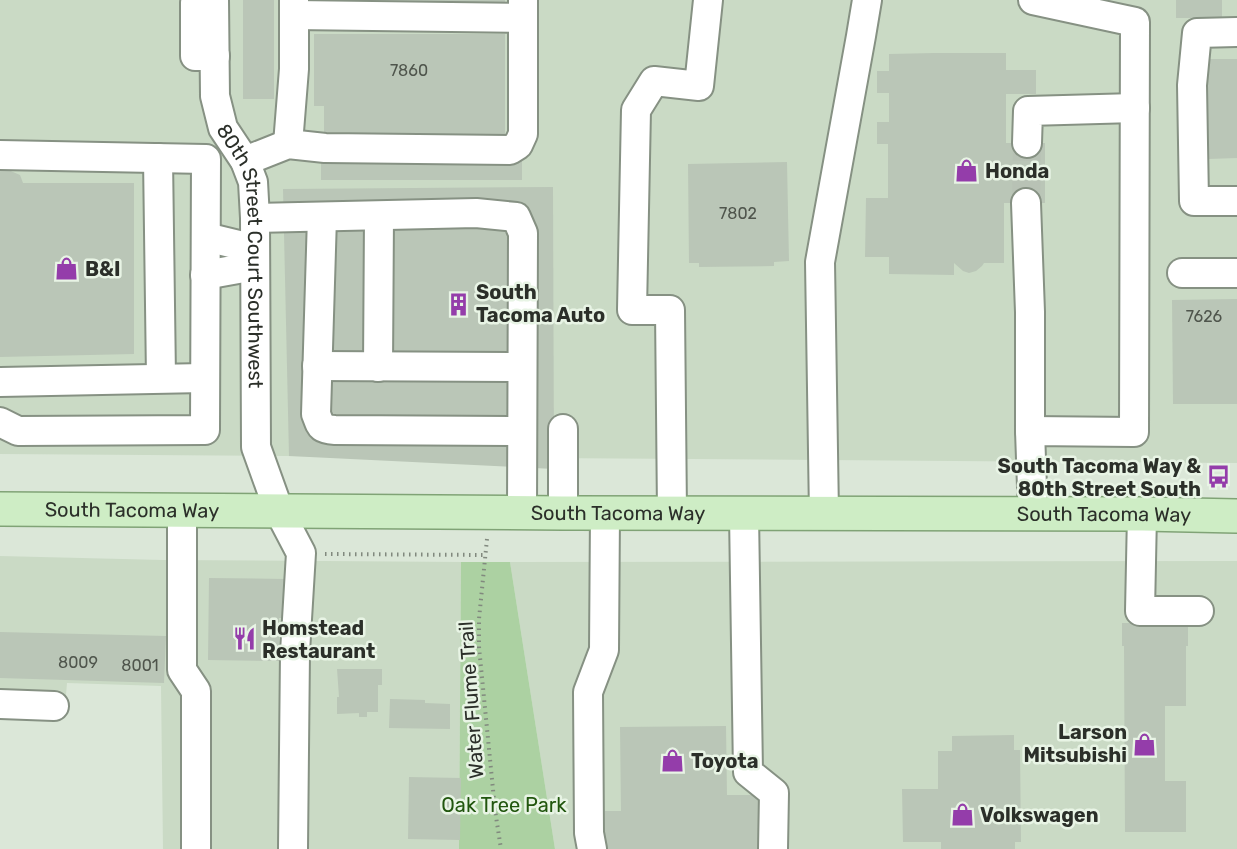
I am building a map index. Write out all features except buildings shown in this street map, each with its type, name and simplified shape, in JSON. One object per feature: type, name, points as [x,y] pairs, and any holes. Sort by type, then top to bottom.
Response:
[{"type":"main road","name":"South Tacoma Way","points":[[0,508],[182,511],[1237,516]]},
{"type":"street","points":[[672,513],[670,310],[632,310],[636,110],[654,81],[699,86],[708,0]]},
{"type":"street","points":[[824,514],[820,262],[867,0]]},
{"type":"street","points":[[1030,431],[1134,432],[1136,22],[1033,0]]},
{"type":"street","name":"80th Street Court Southwest","points":[[205,4],[205,56],[223,128],[245,161],[253,182],[256,447],[279,511],[301,554]]},
{"type":"street","points":[[245,161],[288,144],[325,148],[510,150],[518,145],[523,134],[523,9],[294,7],[294,69],[288,144]]},
{"type":"street","points":[[1237,32],[1197,33],[1192,85],[1194,201],[1237,201]]},
{"type":"street","points":[[1028,143],[1028,111],[1135,108]]},
{"type":"street","points":[[0,155],[206,159],[205,430],[18,431],[0,422]]},
{"type":"street","points":[[158,158],[161,378]]},
{"type":"street","points":[[1026,202],[1033,515]]},
{"type":"street","points":[[255,218],[476,213],[516,217],[523,233],[522,431],[506,513]]},
{"type":"street","points":[[378,367],[379,216]]},
{"type":"street","points":[[322,217],[316,414],[321,426],[324,429],[522,431]]},
{"type":"street","points":[[206,237],[255,258]]},
{"type":"street","points":[[205,275],[255,258]]},
{"type":"street","points":[[1182,273],[1237,273]]},
{"type":"street","points":[[317,366],[522,367]]},
{"type":"street","points":[[0,381],[204,378]]},
{"type":"street","points":[[564,429],[564,513]]},
{"type":"street","points":[[182,511],[182,670],[196,691],[196,849]]},
{"type":"street","points":[[592,849],[589,833],[588,692],[604,650],[605,513]]},
{"type":"street","points":[[744,514],[748,772],[774,793],[773,849]]},
{"type":"street","points":[[1142,514],[1140,611],[1199,611]]},
{"type":"street","points":[[292,849],[295,652],[301,554]]},
{"type":"street","points":[[0,704],[54,706]]},
{"type":"path","name":"Water Flume Trail","points":[[501,849],[478,647],[486,555],[506,513]]},
{"type":"path","points":[[301,554],[486,555]]},
{"type":"shaded area","points":[[0,0],[1237,0],[1237,463],[0,454]]},
{"type":"shaded area","points":[[0,556],[163,560],[461,562],[459,849],[163,849],[161,686],[67,683],[64,719],[0,716]]},
{"type":"shaded area","points":[[1237,561],[1237,849],[555,849],[510,562]]},
{"type":"green space","name":"Oak Tree Park","points":[[461,562],[510,562],[555,849],[459,849]]},
{"type":"tunnel","points":[[1026,203],[1027,143]]},
{"type":"place","name":"Honda","points":[[967,171]]},
{"type":"place","name":"B&I","points":[[67,269]]},
{"type":"place","name":"South Tacoma Auto","points":[[458,304]]},
{"type":"place","name":"South Tacoma Way & 80th Street South","points":[[1219,477]]},
{"type":"place","name":"Homstead Restaurant","points":[[244,639]]},
{"type":"place","name":"Larson Mitsubishi","points":[[1145,744]]},
{"type":"place","name":"Toyota","points":[[673,761]]},
{"type":"place","name":"Volkswagen","points":[[962,815]]}]
